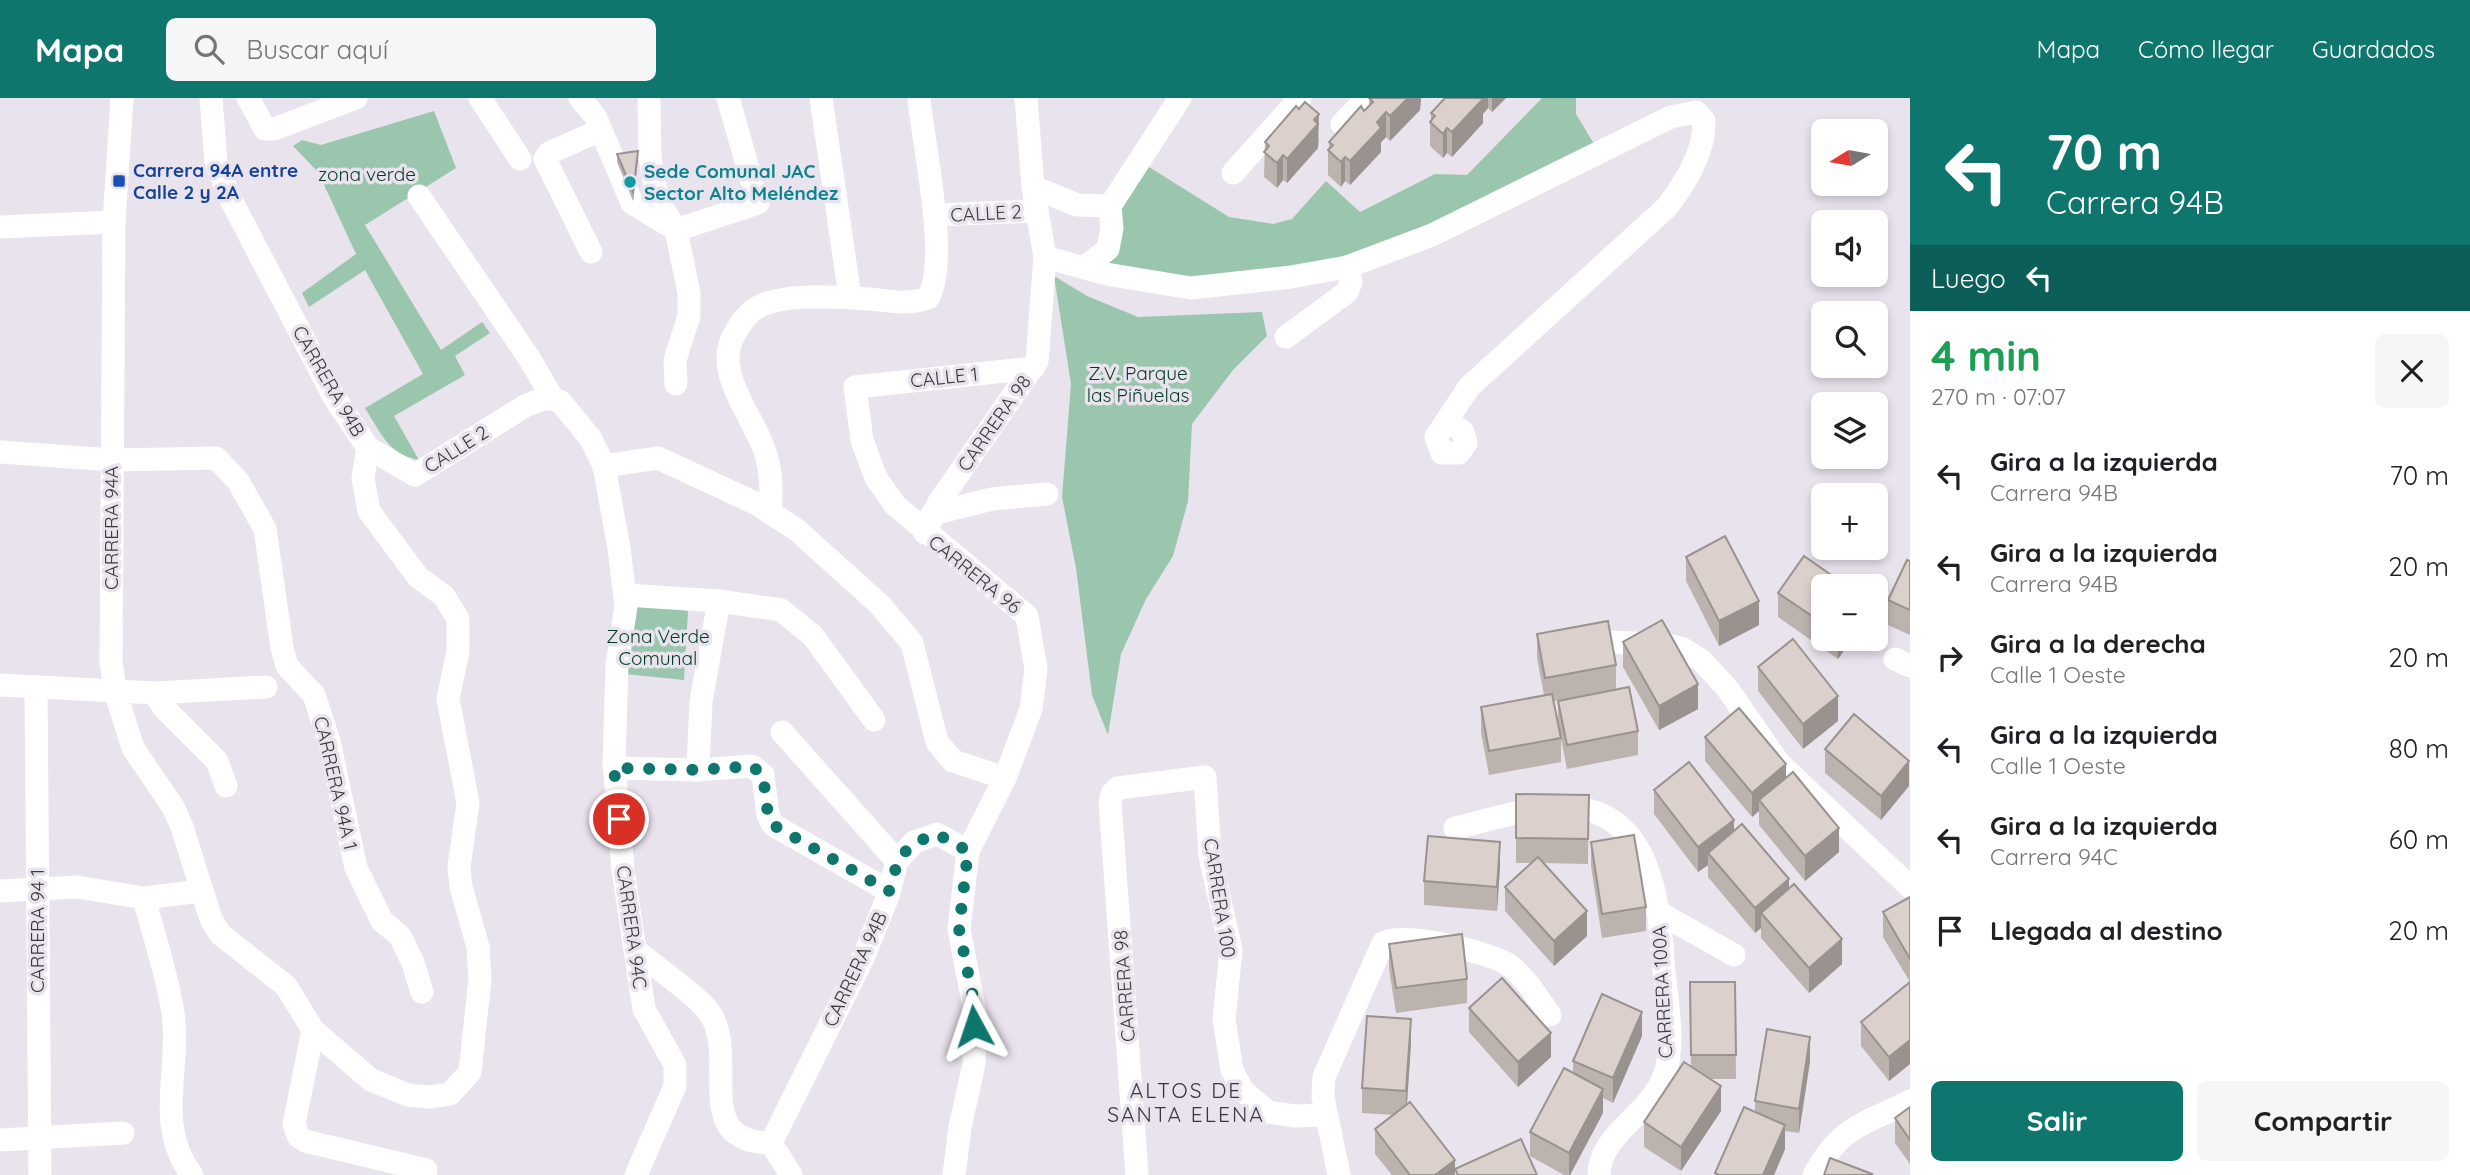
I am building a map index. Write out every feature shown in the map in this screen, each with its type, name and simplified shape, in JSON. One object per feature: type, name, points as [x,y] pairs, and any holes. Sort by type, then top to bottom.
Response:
[{"type":"street","name":"CARRERA 94A","points":[[122,98],[114,222],[111,661],[115,691],[133,748],[173,807],[183,827],[211,919],[220,934],[286,986],[313,1030]]},
{"type":"street","name":"CARRERA 94B","points":[[211,98],[216,163],[231,200],[334,397],[368,448],[363,478],[369,511],[418,577],[444,596],[458,619],[458,651],[448,699],[468,803],[459,867],[461,887],[478,947],[480,979],[470,1072],[450,1094],[429,1097],[408,1095],[370,1080],[313,1030]]},
{"type":"street","points":[[248,98],[265,129],[274,129],[356,98]]},
{"type":"street","points":[[480,98],[520,159]]},
{"type":"street","points":[[580,98],[595,116],[632,203],[676,230],[758,203],[728,98]]},
{"type":"street","points":[[649,98],[650,157],[657,198],[676,230],[688,293],[689,316],[676,360],[676,384]]},
{"type":"street","points":[[821,98],[850,297]]},
{"type":"street","points":[[770,513],[772,484],[765,451],[727,367],[727,346],[738,326],[757,308],[778,300],[850,297],[914,303],[928,298],[934,287],[935,215],[919,98]]},
{"type":"street","name":"CARRERA 98","points":[[928,523],[1037,361],[1045,257],[1033,187],[1026,98]]},
{"type":"street","points":[[1116,276],[1108,249],[1112,228],[1110,206],[1180,98]]},
{"type":"street","points":[[1233,173],[1300,98]]},
{"type":"street","points":[[1342,124],[1367,98]]},
{"type":"street","points":[[1045,257],[1116,276],[1191,288],[1292,277],[1347,267],[1432,235],[1671,117],[1696,112],[1704,121],[1704,135],[1685,182],[1667,206],[1469,387],[1443,427]]},
{"type":"street","points":[[591,252],[545,159],[549,153],[601,130]]},
{"type":"street","points":[[1033,187],[1077,205],[1110,206]]},
{"type":"street","name":"CARRERA 94C","points":[[419,197],[529,358],[549,399],[560,401],[591,439],[604,466],[626,606],[617,666],[614,768],[623,870],[644,1009],[669,1050],[674,1065],[675,1086],[636,1175]]},
{"type":"street","name":"CALLE 2","points":[[935,215],[1037,211]]},
{"type":"street","points":[[0,227],[114,222]]},
{"type":"street","points":[[1085,267],[1108,249]]},
{"type":"street","points":[[1286,337],[1347,292],[1350,282],[1347,267]]},
{"type":"street","name":"CALLE 1","points":[[855,387],[1033,368]]},
{"type":"street","name":"CARRERA 96","points":[[855,387],[862,440],[876,478],[895,505],[928,523],[1027,616],[1036,669],[1031,709],[1004,778],[968,851]]},
{"type":"street","name":"CALLE 2","points":[[368,448],[415,475],[525,406],[549,399]]},
{"type":"street","points":[[0,452],[112,460]]},
{"type":"street","name":"CARRERA 94A 1","points":[[112,460],[216,458],[238,481],[265,529],[282,648],[288,666],[314,695],[330,741],[356,868],[382,921],[400,936],[413,963],[422,992]]},
{"type":"street","points":[[604,466],[658,458],[770,513],[797,530],[870,595],[912,643],[937,742],[953,761],[1004,778]]},
{"type":"street","points":[[928,523],[992,499],[1046,494]]},
{"type":"street","points":[[625,595],[719,601],[782,610],[813,636],[874,720]]},
{"type":"street","points":[[698,770],[701,701],[719,601]]},
{"type":"street","points":[[1605,642],[1663,644],[1683,649],[1701,660],[1727,688],[1779,763],[1910,887]]},
{"type":"street","points":[[0,685],[155,693],[266,687]]},
{"type":"street","name":"CARRERA 94 1","points":[[36,687],[40,1175]]},
{"type":"street","points":[[155,693],[163,707],[217,761],[226,786]]},
{"type":"street","points":[[782,732],[897,861],[914,842],[937,834],[968,851],[959,929],[975,1007],[974,1064],[960,1127],[954,1175]]},
{"type":"street","points":[[614,768],[698,770],[752,766],[763,775],[768,815],[773,825],[889,891]]},
{"type":"street","name":"CARRERA 98","points":[[1137,1175],[1111,798],[1114,790],[1122,786],[1205,777]]},
{"type":"street","name":"CARRERA 100","points":[[1205,777],[1210,856],[1231,950],[1224,1019],[1232,1070],[1243,1091],[1268,1112],[1296,1116],[1326,1115]]},
{"type":"street","name":"CARRERA 100A","points":[[1455,828],[1554,807],[1593,813],[1617,825],[1643,854],[1653,881],[1658,912],[1668,1062],[1656,1094],[1603,1151],[1598,1175]]},
{"type":"street","name":"CARRERA 94B","points":[[771,1143],[863,958],[889,891],[897,861]]},
{"type":"street","points":[[0,891],[77,887],[144,898],[201,891]]},
{"type":"street","points":[[144,898],[173,1014],[171,1128],[174,1144],[192,1175]]},
{"type":"street","points":[[1658,912],[1734,955]]},
{"type":"street","points":[[1339,1175],[1326,1115],[1324,1077],[1379,949],[1387,941],[1401,939],[1493,957],[1518,973],[1550,1015]]},
{"type":"street","points":[[635,950],[710,1012],[717,1035],[724,1119],[733,1134],[750,1143],[771,1143],[791,1175]]},
{"type":"street","points":[[313,1030],[294,1124],[298,1136],[305,1142],[426,1170]]},
{"type":"street","points":[[1814,1175],[1835,1143],[1854,1126],[1910,1101]]},
{"type":"street","points":[[0,1140],[38,1140],[123,1133]]},
{"type":"green space","points":[[1542,98],[1576,98],[1576,114],[1597,149],[1352,261],[1191,286],[1108,272],[1114,229],[1141,162],[1229,217],[1273,224],[1292,219],[1326,181],[1360,212],[1435,174],[1467,175]]},
{"type":"green space","name":"zona verde","points":[[434,111],[456,168],[365,225],[441,350],[482,322],[490,333],[455,356],[465,375],[394,416],[419,460],[393,448],[365,408],[423,374],[365,270],[309,307],[302,293],[356,254],[318,172],[293,146],[302,140],[321,145]]},
{"type":"green space","name":"Z.V. Parque las Piñuelas","points":[[1054,276],[1087,296],[1138,317],[1262,312],[1267,336],[1233,370],[1192,424],[1188,501],[1173,556],[1146,599],[1121,654],[1108,735],[1092,695],[1076,568],[1062,497],[1071,384]]},
{"type":"green space","name":"Zona Verde Comunal","points":[[637,601],[688,611],[684,680],[625,674]]},
{"type":"building","points":[[1369,98],[1408,98],[1390,116],[1386,112],[1377,122],[1381,128],[1350,161],[1345,157],[1341,162],[1328,150],[1333,145],[1329,142],[1361,106],[1364,111],[1373,102]]},
{"type":"building","points":[[1445,98],[1483,99],[1452,132],[1447,128],[1443,134],[1430,122],[1435,116],[1431,113]]},
{"type":"building","points":[[1305,102],[1319,114],[1314,120],[1318,124],[1287,159],[1283,155],[1277,163],[1264,152],[1269,146],[1265,142],[1296,106],[1299,109]]},
{"type":"building","name":"Sede Comunal JAC Sector Alto Meléndez","points":[[638,151],[633,192],[617,154]]},
{"type":"building","points":[[1725,536],[1759,601],[1719,621],[1686,557]]},
{"type":"building","points":[[1804,556],[1830,574],[1811,574],[1811,615],[1778,593]]},
{"type":"building","points":[[1907,560],[1910,561],[1910,610],[1888,600]]},
{"type":"building","points":[[1662,620],[1698,684],[1659,706],[1623,642]]},
{"type":"building","points":[[1608,621],[1616,665],[1545,678],[1537,634]]},
{"type":"building","points":[[1793,639],[1838,696],[1803,724],[1758,667]]},
{"type":"building","points":[[1629,687],[1638,731],[1567,745],[1558,701]]},
{"type":"building","points":[[1552,694],[1561,738],[1489,751],[1481,707]]},
{"type":"building","points":[[1739,708],[1786,764],[1752,793],[1705,737]]},
{"type":"building","points":[[1854,714],[1909,761],[1881,796],[1825,749]]},
{"type":"building","points":[[1689,762],[1734,820],[1698,847],[1654,790]]},
{"type":"building","points":[[1793,772],[1839,828],[1805,856],[1759,800]]},
{"type":"building","points":[[1516,794],[1589,795],[1588,839],[1516,838]]},
{"type":"building","points":[[1742,824],[1789,879],[1755,908],[1708,853]]},
{"type":"building","points":[[1634,835],[1646,907],[1602,914],[1591,842]]},
{"type":"building","points":[[1428,836],[1500,842],[1497,887],[1424,881]]},
{"type":"building","points":[[1538,857],[1587,911],[1554,941],[1505,887]]},
{"type":"building","points":[[1794,884],[1842,939],[1809,968],[1761,913]]},
{"type":"building","points":[[1910,897],[1910,959],[1883,912]]},
{"type":"building","points":[[1462,934],[1467,979],[1396,988],[1389,944]]},
{"type":"building","points":[[1502,978],[1551,1033],[1518,1062],[1469,1008]]},
{"type":"building","points":[[1690,982],[1735,982],[1736,1055],[1691,1055]]},
{"type":"building","points":[[1910,982],[1910,1040],[1889,1057],[1861,1022]]},
{"type":"building","points":[[1602,994],[1642,1012],[1613,1078],[1573,1061]]},
{"type":"building","points":[[1367,1016],[1411,1019],[1406,1091],[1362,1088]]},
{"type":"building","points":[[1767,1029],[1810,1037],[1799,1109],[1755,1101]]},
{"type":"building","points":[[1684,1062],[1721,1086],[1681,1147],[1644,1122]]},
{"type":"building","points":[[1564,1068],[1603,1089],[1569,1153],[1530,1132]]},
{"type":"building","points":[[1410,1102],[1455,1160],[1435,1175],[1410,1175],[1375,1129]]},
{"type":"building","points":[[1744,1107],[1785,1125],[1763,1175],[1719,1175],[1715,1173]]},
{"type":"building","points":[[1910,1107],[1910,1140],[1895,1118]]},
{"type":"building","points":[[1521,1139],[1537,1175],[1458,1175],[1455,1169]]},
{"type":"building","points":[[1830,1158],[1872,1174],[1824,1175]]},
{"type":"place","name":"Carrera 94A entre Calle 2 y 2A","points":[[119,181]]},
{"type":"place","name":"Sede Comunal JAC Sector Alto Meléndez","points":[[630,182]]},
{"type":"district","name":"ALTOS DE SANTA ELENA","points":[[1186,1102]]},
{"type":"route","points":[[619,819],[614,768],[698,770],[752,766],[763,775],[768,815],[773,825],[889,891],[897,861],[914,842],[937,834],[953,841],[968,851],[959,929],[975,1007],[974,1026]]}]
